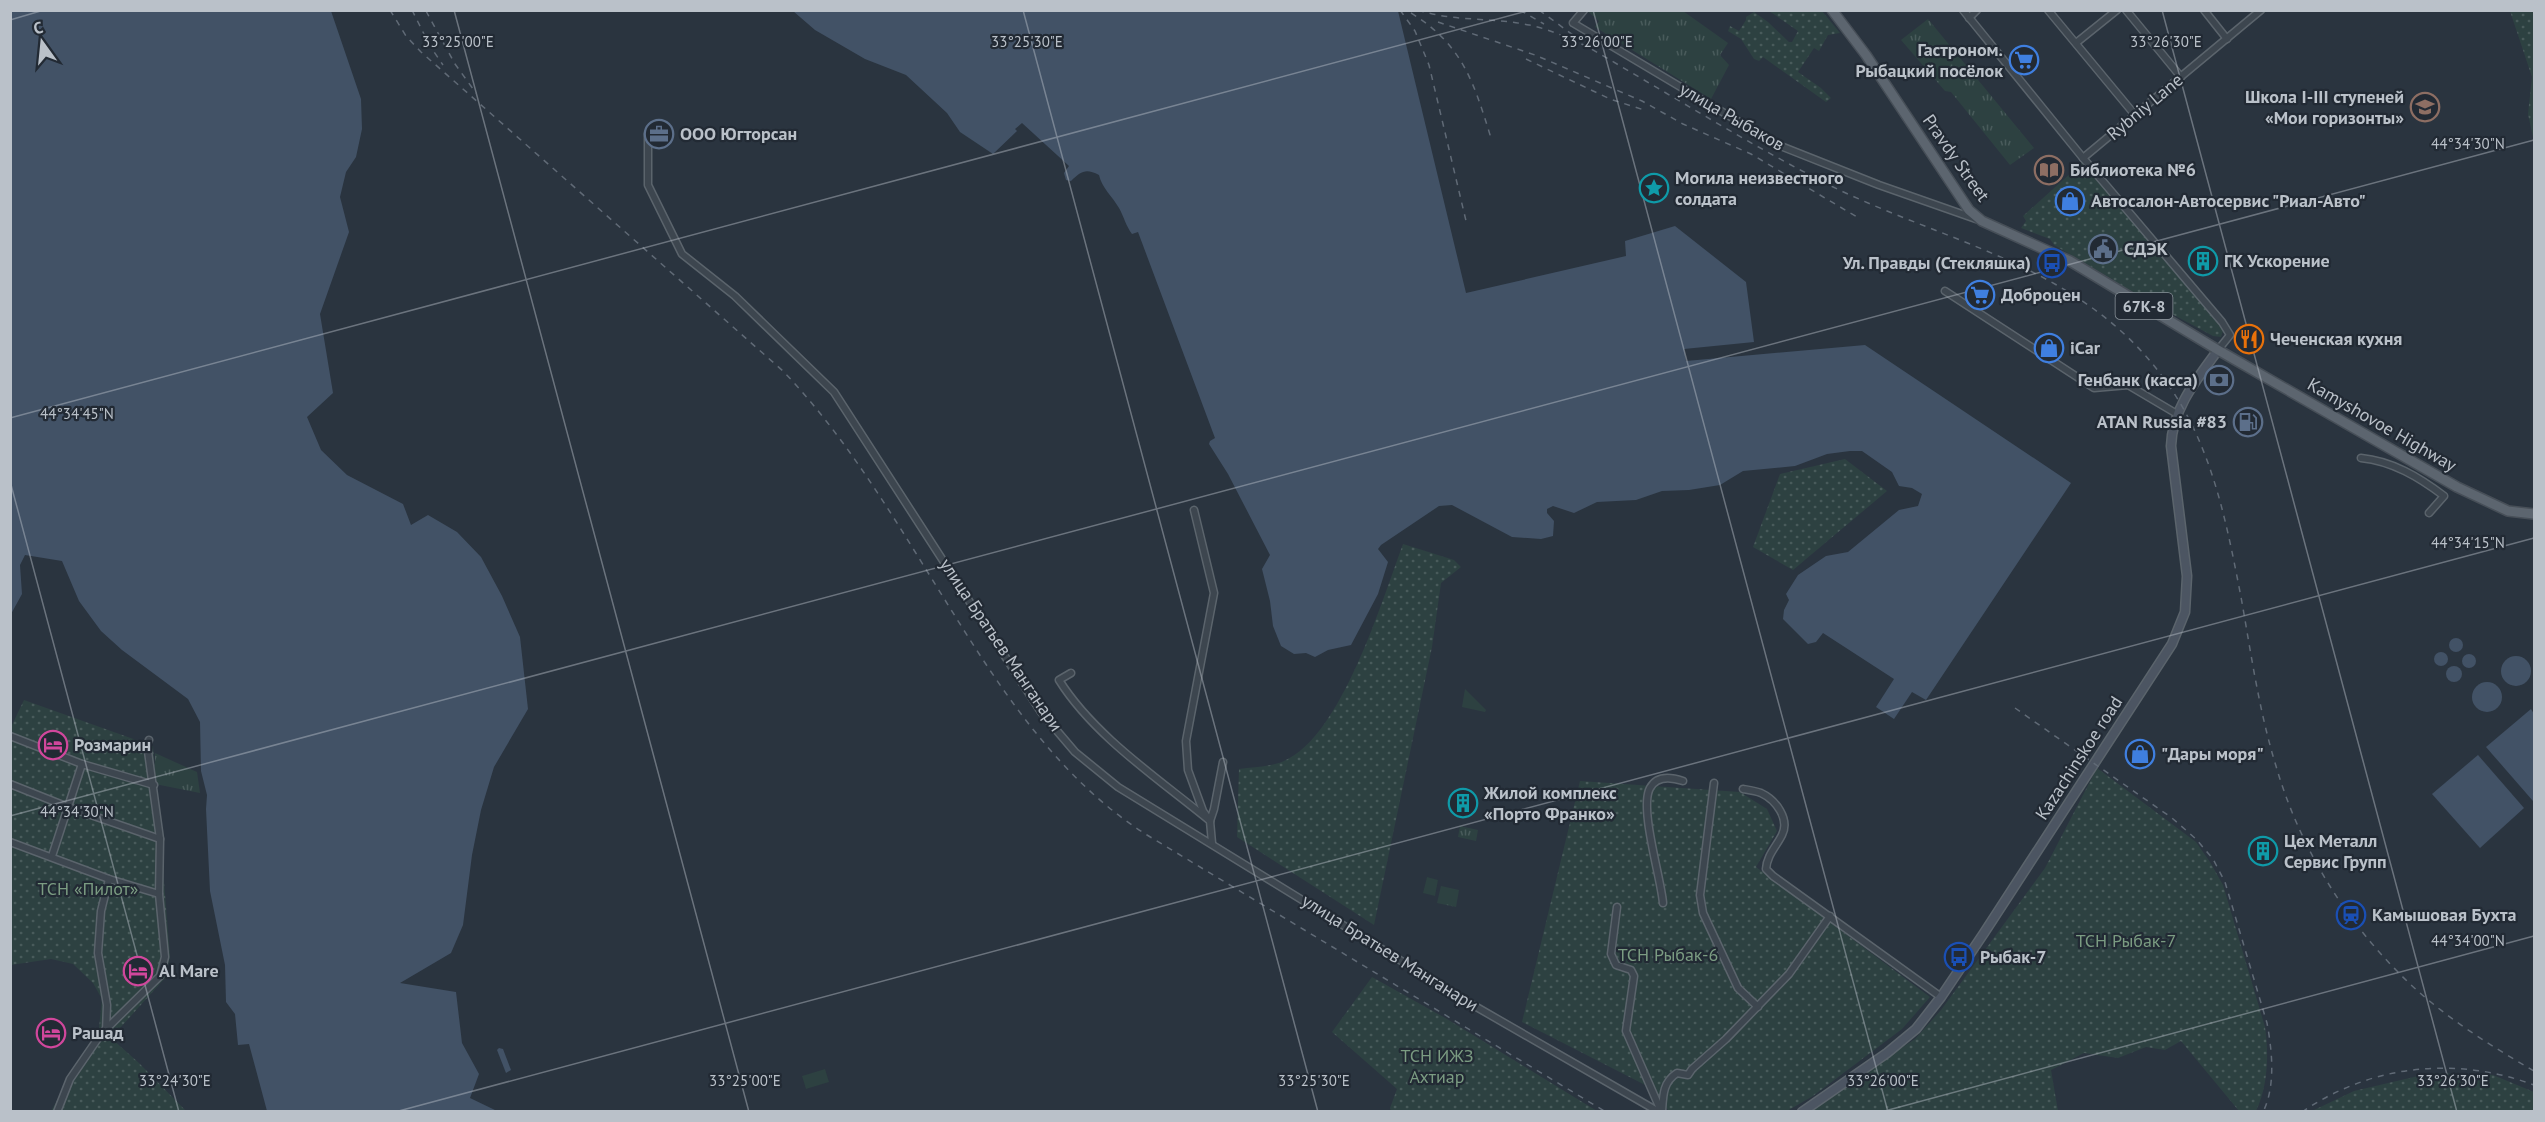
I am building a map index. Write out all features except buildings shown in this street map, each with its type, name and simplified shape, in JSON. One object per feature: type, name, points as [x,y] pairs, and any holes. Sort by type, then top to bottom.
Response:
[{"type":"main road","name":"Pravdy Street","points":[[1832,10],[1866,55],[1969,210],[1982,221],[2070,261],[2218,350]]},
{"type":"main road","name":"Kazachinskoe road","points":[[1802,1112],[1909,1035],[1941,998],[2172,644],[2185,612],[2187,576],[2171,446],[2172,430],[2176,414],[2218,350]]},
{"type":"main road","name":"Kamyshovoe Highway","points":[[2218,350],[2457,487],[2508,511],[2535,514]]},
{"type":"street","name":"улица Рыбаков","points":[[1584,10],[1574,23],[1778,145],[1879,185],[1982,221]]},
{"type":"street","points":[[1963,10],[2083,158],[2222,322],[2230,335],[2218,350]]},
{"type":"street","points":[[1969,18],[1977,10]]},
{"type":"street","points":[[2048,10],[2135,115]]},
{"type":"street","points":[[2076,43],[2117,10]]},
{"type":"street","points":[[2126,10],[2181,77]]},
{"type":"street","points":[[2204,10],[2227,39]]},
{"type":"street","name":"Rybniy Lane","points":[[2083,158],[2262,10]]},
{"type":"street","name":"улица Братьев Манганари","points":[[648,134],[648,185],[682,254],[735,296],[834,392],[1041,712],[1075,752],[1118,787],[1473,1005],[1661,1112]]},
{"type":"street","points":[[1945,291],[2094,388],[2128,385],[2176,414]]},
{"type":"street","points":[[2361,458],[2381,460],[2419,477],[2444,496],[2429,513]]},
{"type":"street","points":[[1194,510],[1214,593],[1185,741],[1188,770],[1203,811],[1210,821]]},
{"type":"street","points":[[1071,674],[1059,680],[1074,705],[1210,821]]},
{"type":"street","points":[[10,736],[82,764],[154,785]]},
{"type":"street","points":[[57,1112],[70,1079],[106,1031],[160,976],[165,957],[159,894],[160,839],[147,744],[149,740]]},
{"type":"street","points":[[1212,843],[1210,821],[1223,762]]},
{"type":"street","points":[[52,856],[82,764]]},
{"type":"street","points":[[1663,903],[1647,814],[1647,797],[1651,786],[1660,779],[1669,777],[1683,781]]},
{"type":"street","points":[[1713,783],[1700,895],[1703,913],[1738,988],[1758,1007]]},
{"type":"street","points":[[10,784],[160,839]]},
{"type":"street","points":[[1743,789],[1761,793],[1774,801],[1785,819],[1784,832],[1767,860],[1766,869],[1941,998]]},
{"type":"street","points":[[10,842],[109,879],[159,894]]},
{"type":"street","points":[[106,1031],[107,1005],[98,952],[101,911],[109,879]]},
{"type":"street","points":[[1617,907],[1611,954],[1616,965],[1631,970],[1634,976],[1626,1032],[1661,1112]]},
{"type":"street","points":[[1661,1112],[1663,1092],[1669,1078],[1677,1072],[1688,1075],[1758,1007],[1789,974],[1830,916]]},
{"type":"green space","points":[[1587,11],[1683,11],[1728,43],[1720,55],[1729,65],[1711,99],[1595,27],[1599,21]]},
{"type":"green space","points":[[1769,11],[1822,11],[1840,33],[1828,35],[1819,51],[1814,48],[1798,72],[1831,98],[1826,102],[1763,57],[1759,61],[1754,59],[1741,39],[1728,31],[1730,26],[1739,31],[1746,17],[1754,12],[1789,42],[1792,42],[1798,31]]},
{"type":"green space","points":[[2510,11],[2534,11],[2534,142],[2528,114],[2532,77]]},
{"type":"green space","points":[[1928,19],[2034,148],[2010,165],[1951,92],[1945,91],[1901,40]]},
{"type":"green space","points":[[2083,162],[2217,321],[2223,331],[2221,337],[2213,336],[2127,290],[2054,245],[2050,239],[2021,228],[2026,221],[2023,216]]},
{"type":"green space","points":[[1845,459],[1887,491],[1793,570],[1753,547],[1780,474]]},
{"type":"green space","points":[[1403,544],[1454,560],[1461,567],[1441,583],[1432,647],[1374,925],[1237,837],[1239,769],[1268,766],[1284,761],[1305,747],[1324,724],[1342,696],[1357,664]]},
{"type":"green space","points":[[1465,689],[1486,710],[1485,712],[1462,707]]},
{"type":"green space","name":"ТСН «Пилот»","points":[[24,700],[153,746],[170,956],[166,977],[111,1038],[186,1111],[51,1111],[99,1028],[102,999],[93,983],[73,964],[51,959],[11,965],[10,729]]},
{"type":"green space","points":[[155,753],[197,772],[200,793],[155,784]]},
{"type":"green space","name":"ТСН Рыбак-7","points":[[2097,768],[2196,842],[2223,885],[2265,1027],[2266,1070],[2263,1091],[2256,1111],[2239,1111],[2181,1041],[2165,1050],[2146,1047],[2118,1058],[2084,1053],[2051,1070],[2058,1111],[1804,1112],[1915,1039],[1941,1010],[2045,868]]},
{"type":"green space","name":"ТСН Рыбак-6","points":[[1580,781],[1740,792],[1767,809],[1777,831],[1756,867],[1930,997],[1902,1029],[1813,1096],[1787,1111],[1669,1111],[1651,1088],[1522,1022]]},
{"type":"green space","points":[[1460,826],[1478,830],[1476,841],[1458,837]]},
{"type":"green space","points":[[1427,877],[1438,880],[1435,896],[1423,893]]},
{"type":"green space","points":[[1441,886],[1459,890],[1456,907],[1437,903]]},
{"type":"green space","name":"ТСН ИЖЗ Ахтиар","points":[[1372,977],[1447,1019],[1597,1111],[1391,1111],[1397,1089],[1332,1032]]},
{"type":"green space","points":[[825,1069],[829,1082],[806,1089],[802,1076]]},
{"type":"green space","points":[[2431,1073],[2493,1075],[2534,1092],[2534,1111],[2312,1111],[2354,1091]]},
{"type":"water","points":[[11,10],[331,11],[361,99],[362,129],[356,157],[346,172],[340,197],[349,232],[320,314],[333,393],[307,417],[321,450],[347,475],[403,504],[411,525],[428,515],[457,532],[481,557],[520,637],[528,709],[494,767],[481,810],[472,855],[463,925],[451,953],[400,983],[456,992],[462,1043],[479,1074],[470,1098],[497,1111],[267,1111],[249,1044],[238,1045],[235,1014],[226,1002],[225,965],[210,891],[207,795],[201,771],[200,722],[188,699],[122,650],[101,631],[79,601],[62,561],[25,555],[20,565],[22,594],[11,614]]},
{"type":"water","points":[[793,11],[1398,11],[1466,293],[1626,256],[1625,241],[1675,226],[1746,282],[1754,342],[1684,349],[1686,361],[1865,345],[2071,483],[1926,700],[1912,692],[1894,719],[1876,707],[1894,679],[1823,633],[1816,642],[1808,644],[1783,619],[1789,600],[1786,594],[1798,575],[1826,556],[1848,552],[1899,510],[1918,506],[1922,494],[1912,488],[1899,486],[1892,472],[1862,451],[1827,454],[1795,466],[1743,471],[1720,485],[1662,491],[1636,500],[1597,502],[1574,513],[1553,506],[1547,509],[1547,513],[1554,521],[1553,536],[1541,539],[1512,537],[1452,505],[1439,506],[1378,549],[1388,562],[1378,594],[1351,645],[1328,650],[1315,657],[1306,653],[1294,654],[1281,646],[1273,626],[1262,569],[1270,555],[1228,474],[1209,444],[1215,438],[1138,232],[1132,234],[1099,175],[1084,172],[1071,181],[1066,180],[1064,173],[1069,166],[1022,123],[1015,129],[1017,131],[993,154],[960,132],[947,113],[906,75],[865,59],[815,30]]},
{"type":"water","points":[[2453,638],[2459,638],[2463,645],[2459,652],[2453,652],[2449,648],[2449,642]]},
{"type":"water","points":[[2438,652],[2444,652],[2448,659],[2444,666],[2438,666],[2434,662],[2434,656]]},
{"type":"water","points":[[2466,654],[2472,654],[2476,661],[2472,668],[2466,668],[2462,664],[2462,658]]},
{"type":"water","points":[[2516,656],[2527,660],[2531,671],[2527,682],[2516,686],[2505,682],[2501,671],[2505,660]]},
{"type":"water","points":[[2454,666],[2462,674],[2454,682],[2446,674]]},
{"type":"water","points":[[2487,682],[2498,686],[2502,697],[2498,708],[2487,712],[2476,708],[2472,697],[2476,686]]},
{"type":"water","points":[[2531,709],[2534,714],[2533,801],[2486,747]]},
{"type":"water","points":[[2478,755],[2524,808],[2480,848],[2432,794]]},
{"type":"water","points":[[503,1049],[511,1070],[506,1073],[497,1050]]},
{"type":"railway","points":[[390,10],[406,36],[421,52],[783,371],[807,397],[870,481],[1009,698],[1058,759],[1085,787],[1147,835],[1606,1112]]},
{"type":"railway","points":[[412,10],[430,46],[443,65]]},
{"type":"railway","points":[[1400,10],[1415,31],[1429,65],[1467,225]]},
{"type":"railway","points":[[1418,10],[1459,18],[1529,25],[1551,31],[1586,46],[1736,134],[1827,184],[2010,261],[2053,283],[2094,309],[2131,341],[2165,380],[2195,430],[2206,457],[2223,512],[2270,745],[2296,822],[2323,875],[2357,925],[2411,985],[2462,1025],[2534,1071]]},
{"type":"railway","points":[[1520,10],[1544,24]]},
{"type":"railway","points":[[1539,10],[1573,35]]},
{"type":"railway","points":[[426,11],[455,64],[476,93]]},
{"type":"railway","points":[[1411,13],[1429,25],[1455,52],[1472,83],[1491,138]]},
{"type":"railway","points":[[1438,22],[1535,55],[1642,101],[1683,124],[1751,154],[1857,217]]},
{"type":"railway","points":[[1526,59],[1610,99],[1644,110]]},
{"type":"railway","points":[[2015,708],[2172,818],[2196,839],[2213,859],[2225,882],[2267,1023],[2271,1080],[2263,1112]]},
{"type":"railway","points":[[2302,1112],[2357,1083],[2415,1070],[2445,1068],[2475,1070],[2534,1085]]},
{"type":"place","name":"Гастроном. Рыбацкий посёлок","points":[[2024,60]]},
{"type":"place","name":"Школа I-III ступеней «Мои горизонты»","points":[[2425,107]]},
{"type":"place","name":"ООО Югторсан","points":[[659,134]]},
{"type":"place","name":"Библиотека №6","points":[[2049,170]]},
{"type":"place","name":"Могила неизвестного солдата","points":[[1654,188]]},
{"type":"place","name":"Автосалон-Автосервис \"Риал-Авто\"","points":[[2070,201]]},
{"type":"place","name":"СДЭК","points":[[2103,249]]},
{"type":"place","name":"ГК Ускорение","points":[[2203,261]]},
{"type":"place","name":"Ул. Правды (Стекляшка)","points":[[2052,263]]},
{"type":"place","name":"Доброцен","points":[[1980,295]]},
{"type":"place","name":"Чеченская кухня","points":[[2249,339]]},
{"type":"place","name":"iCar","points":[[2049,348]]},
{"type":"place","name":"Генбанк (касса)","points":[[2219,380]]},
{"type":"place","name":"ATAN Russia #83","points":[[2248,422]]},
{"type":"place","name":"Розмарин","points":[[53,745]]},
{"type":"place","name":"\"Дары моря\"","points":[[2140,754]]},
{"type":"place","name":"Жилой комплекс «Порто Франко»","points":[[1463,803]]},
{"type":"place","name":"Цех Металл Сервис Групп","points":[[2263,851]]},
{"type":"place","name":"Камышовая Бухта","points":[[2351,915]]},
{"type":"place","name":"Рыбак-7","points":[[1959,957]]},
{"type":"place","name":"Al Mare","points":[[138,971]]},
{"type":"place","name":"Рашад","points":[[51,1033]]}]
